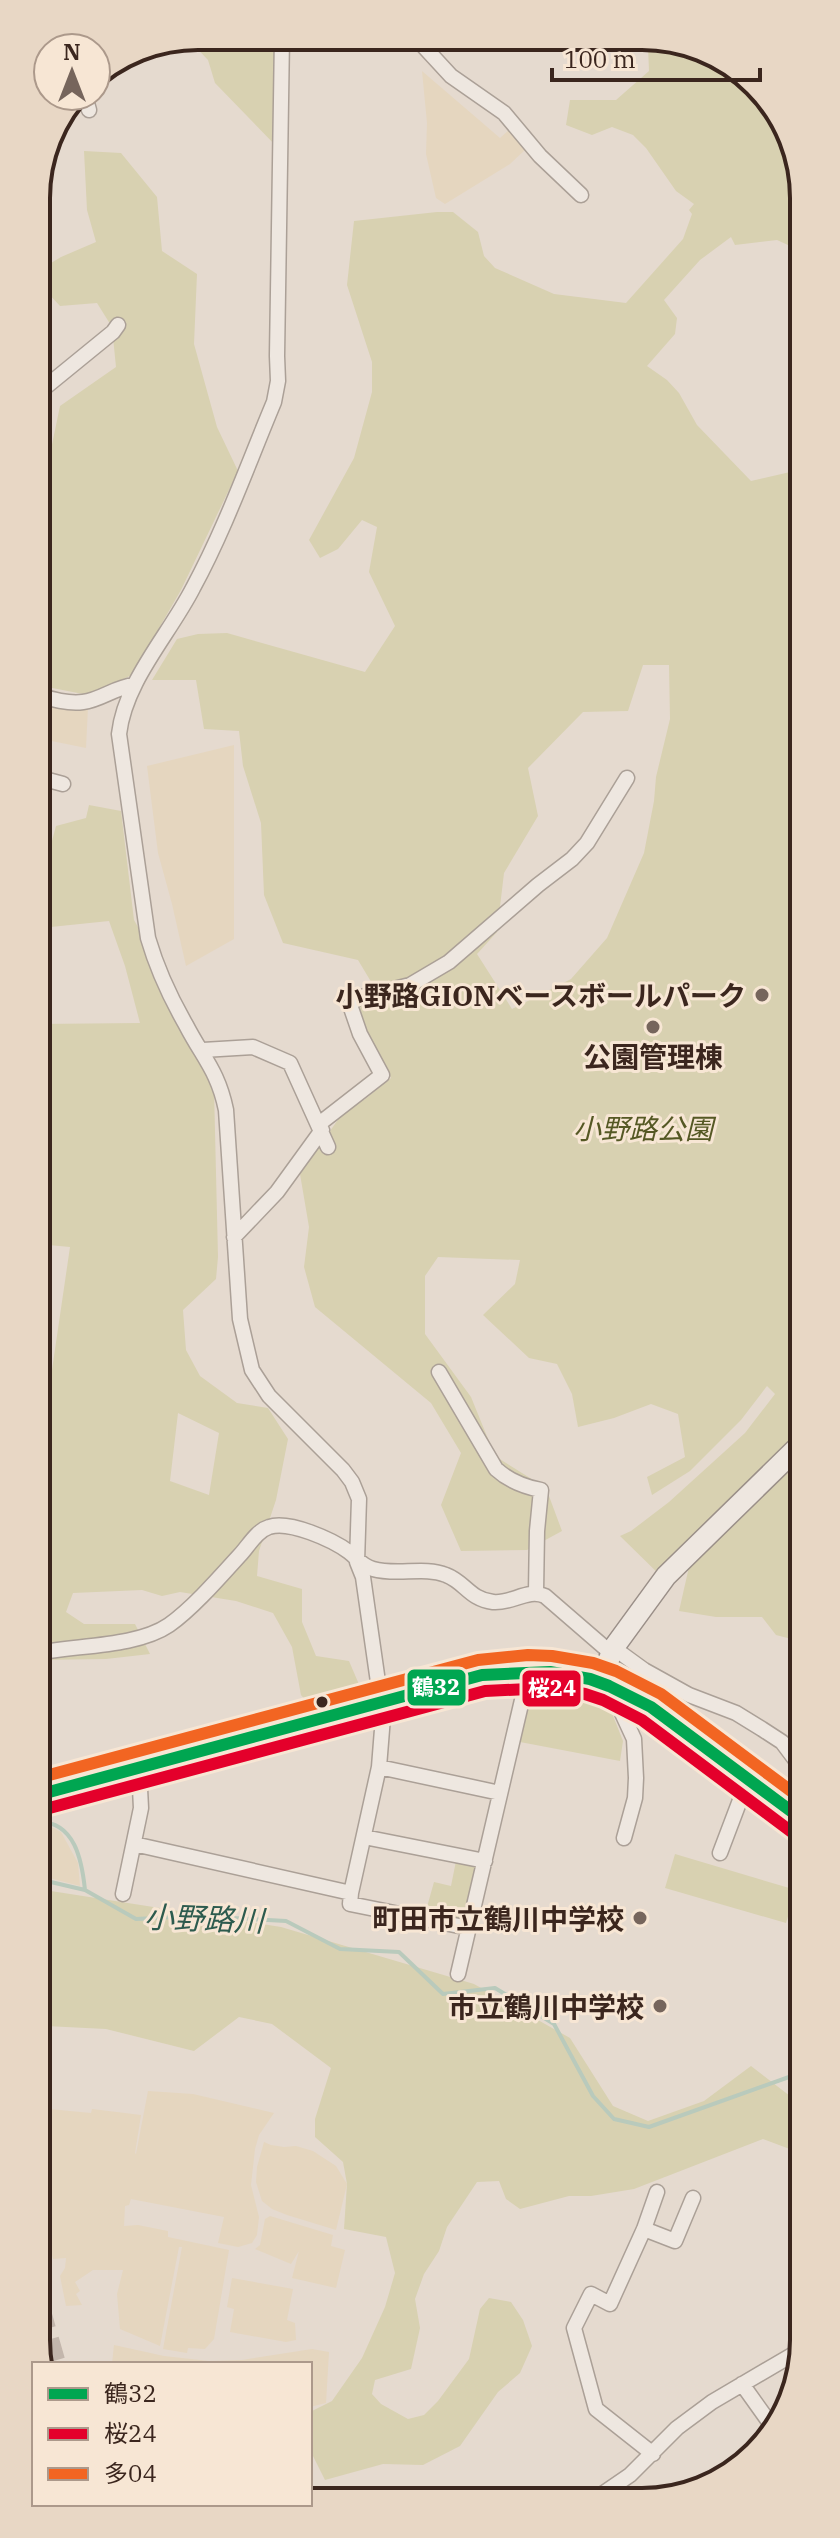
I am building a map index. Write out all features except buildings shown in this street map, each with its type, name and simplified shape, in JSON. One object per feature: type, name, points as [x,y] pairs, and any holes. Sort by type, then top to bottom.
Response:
[{"type":"main road","points":[[50,1792],[482,1675],[529,1670],[559,1671],[606,1683],[651,1707],[790,1810]]},
{"type":"street","points":[[282,50],[278,381],[274,402],[193,588],[134,685],[121,715],[119,734],[148,938],[163,980],[222,1090],[245,1349],[252,1370],[269,1396],[352,1482],[359,1499],[357,1562]]},
{"type":"street","points":[[427,50],[451,76],[504,113],[540,156],[581,195]]},
{"type":"street","points":[[50,383],[118,325]]},
{"type":"street","points":[[50,698],[85,702],[121,686],[134,685]]},
{"type":"street","points":[[234,1237],[277,1192],[320,1127],[382,1075],[360,1034],[350,1005],[357,998],[410,985],[449,962],[572,859],[587,843],[627,778]]},
{"type":"street","points":[[50,780],[63,784]]},
{"type":"street","points":[[203,1050],[253,1047],[290,1063],[328,1147]]},
{"type":"street","points":[[439,1372],[496,1469],[504,1476],[541,1490],[536,1592]]},
{"type":"street","points":[[624,1838],[635,1798],[634,1739],[606,1683],[612,1650],[666,1576],[790,1455]]},
{"type":"street","points":[[50,1651],[134,1638],[168,1625],[231,1565],[260,1531],[270,1526],[304,1530],[349,1553],[363,1577],[381,1703],[383,1739],[350,1904],[469,1928]]},
{"type":"street","points":[[357,1562],[372,1569],[391,1572],[445,1574],[469,1594],[496,1603],[536,1592],[545,1596],[604,1647],[689,1695],[736,1713],[782,1742],[790,1753]]},
{"type":"street","points":[[458,1974],[529,1670]]},
{"type":"street","points":[[379,1767],[500,1793]]},
{"type":"street","points":[[123,1894],[141,1808],[139,1769]]},
{"type":"street","points":[[720,1853],[748,1779]]},
{"type":"street","points":[[364,1837],[485,1861]]},
{"type":"street","points":[[134,1844],[351,1893]]},
{"type":"street","points":[[653,2454],[596,2409],[574,2328],[591,2294],[610,2304],[657,2192]]},
{"type":"street","points":[[644,2229],[675,2241],[693,2198]]},
{"type":"street","points":[[611,2488],[630,2475],[677,2428],[789,2357]]},
{"type":"street","points":[[742,2384],[767,2419]]},
{"type":"shaded area","points":[[422,71],[500,138],[511,128],[527,148],[510,164],[445,204],[436,198],[426,154],[427,123]]},
{"type":"shaded area","points":[[50,705],[70,710],[88,707],[86,748],[50,741]]},
{"type":"shaded area","points":[[234,745],[234,939],[186,966],[158,853],[147,766]]},
{"type":"shaded area","points":[[50,1826],[61,1832],[78,1863],[80,1886],[50,1878]]},
{"type":"shaded area","points":[[148,2091],[193,2094],[274,2113],[259,2135],[255,2149],[251,2185],[259,2217],[257,2235],[252,2243],[238,2247],[218,2243],[224,2217],[131,2199],[125,2206],[124,2226],[138,2225],[168,2231],[168,2237],[229,2250],[214,2339],[205,2349],[188,2348],[187,2353],[163,2349],[182,2247],[179,2247],[160,2346],[120,2329],[117,2294],[123,2270],[93,2270],[75,2282],[80,2291],[76,2294],[82,2305],[66,2306],[60,2276],[66,2258],[53,2259],[50,2248],[50,2109],[91,2113],[92,2109],[141,2115],[136,2154]]},
{"type":"shaded area","points":[[264,2142],[313,2151],[336,2166],[347,2184],[336,2230],[287,2215],[262,2201],[256,2182]]},
{"type":"shaded area","points":[[270,2216],[333,2235],[331,2246],[345,2250],[336,2288],[292,2278],[299,2251],[291,2264],[255,2249],[260,2245],[265,2219]]},
{"type":"shaded area","points":[[232,2278],[293,2289],[287,2320],[295,2323],[296,2340],[286,2342],[230,2332],[234,2309],[227,2307]]},
{"type":"shaded area","points":[[114,2345],[164,2356],[209,2361],[242,2360],[312,2349],[329,2352],[326,2403],[312,2406],[312,2362],[112,2362]]},
{"type":"green space","points":[[198,50],[279,50],[277,147],[215,83],[208,60]]},
{"type":"green space","name":"小野路公園","points":[[648,50],[680,55],[716,70],[747,93],[775,133],[790,188],[790,246],[777,240],[735,245],[731,237],[700,260],[664,300],[677,318],[675,334],[647,366],[679,393],[697,425],[751,481],[790,472],[790,1463],[668,1583],[620,1536],[669,1502],[745,1433],[775,1394],[767,1386],[741,1420],[690,1471],[652,1495],[647,1477],[685,1457],[678,1414],[651,1404],[578,1427],[572,1394],[557,1364],[529,1358],[483,1315],[515,1284],[520,1260],[438,1257],[425,1276],[425,1334],[471,1397],[495,1456],[546,1488],[562,1531],[527,1550],[461,1551],[441,1505],[461,1453],[431,1403],[315,1307],[304,1267],[309,1227],[300,1174],[344,1111],[361,1097],[364,1100],[391,1078],[366,1032],[358,1009],[362,1004],[382,1000],[358,960],[283,943],[264,895],[261,823],[243,766],[239,731],[204,729],[196,680],[152,680],[177,639],[198,634],[227,633],[365,672],[395,626],[369,572],[377,527],[362,520],[338,549],[320,558],[309,540],[354,458],[372,392],[372,362],[347,285],[354,221],[453,212],[478,232],[484,256],[495,268],[554,294],[626,303],[683,239],[692,214],[689,210],[694,204],[676,191],[633,135],[612,127],[592,135],[566,125],[570,100],[616,100],[649,71]],"holes":[[[643,665],[669,665],[670,719],[656,777],[644,853],[607,938],[571,979],[512,1009],[477,954],[497,932],[504,873],[538,816],[528,768],[583,712],[628,711]]]},
{"type":"green space","points":[[84,151],[121,153],[157,197],[162,251],[197,274],[194,344],[217,427],[238,471],[181,590],[132,675],[88,695],[50,688],[50,454],[60,406],[116,367],[112,327],[97,303],[60,306],[50,295],[50,264],[96,242],[87,210]]},
{"type":"green space","points":[[89,805],[121,811],[134,920],[166,977],[214,1089],[216,1279],[183,1310],[186,1350],[200,1376],[237,1403],[268,1408],[288,1439],[276,1500],[259,1551],[257,1576],[302,1589],[302,1622],[316,1656],[349,1661],[361,1689],[306,1701],[301,1695],[292,1647],[273,1613],[236,1601],[180,1592],[162,1596],[142,1590],[73,1593],[66,1612],[84,1624],[135,1624],[150,1654],[106,1659],[50,1660],[50,1384],[70,1247],[50,1245],[50,1024],[140,1023],[109,921],[50,927],[50,848],[56,826],[86,818]],"holes":[[[178,1413],[219,1433],[209,1495],[170,1481]]]},
{"type":"green space","points":[[790,1468],[790,1639],[776,1635],[762,1617],[716,1617],[679,1611],[689,1567]]},
{"type":"green space","points":[[536,1685],[606,1698],[623,1741],[620,1761],[520,1742],[527,1700]]},
{"type":"green space","points":[[675,1854],[790,1888],[790,1910],[786,1923],[665,1888]]},
{"type":"green space","points":[[456,1861],[474,1864],[479,1872],[469,1916],[460,1922],[425,1914],[434,1882],[451,1886]]},
{"type":"green space","points":[[50,1891],[281,1927],[474,1984],[570,2038],[613,2106],[648,2121],[704,2101],[751,2066],[790,2096],[790,2149],[763,2139],[634,2189],[569,2196],[520,2209],[506,2199],[499,2181],[477,2182],[447,2227],[439,2251],[424,2274],[415,2299],[420,2328],[411,2369],[375,2380],[372,2394],[381,2404],[408,2419],[424,2415],[469,2359],[480,2309],[489,2298],[511,2302],[523,2320],[532,2346],[520,2373],[498,2392],[460,2446],[423,2465],[383,2464],[325,2480],[312,2454],[312,2411],[332,2401],[362,2358],[385,2307],[395,2273],[386,2237],[344,2229],[347,2184],[343,2162],[315,2137],[315,2119],[331,2068],[272,2024],[239,2017],[194,2051],[106,2029],[50,2026]]},
{"type":"waterway","points":[[50,1823],[61,1828],[74,1845],[82,1867],[85,1890]]},
{"type":"waterway","name":"小野路川","points":[[50,1882],[85,1890],[136,1919],[194,1916],[286,1921],[340,1949],[399,1952],[443,1994],[495,1988],[554,2024],[593,2096],[614,2119],[649,2127],[790,2076]]},
{"type":"tunnel","points":[[50,2346],[54,2362]]},
{"type":"transit line","name":"多04","points":[[50,1775],[478,1660],[528,1655],[593,1663],[661,1694],[790,1790]]},
{"type":"transit line","name":"鶴32","points":[[50,1792],[482,1675],[550,1672],[590,1679],[651,1707],[790,1810]]},
{"type":"transit line","name":"桜24","points":[[50,1808],[485,1691],[549,1688],[603,1700],[642,1720],[790,1831]]},
{"type":"place","name":"小野路GIONベースボールパーク","points":[[762,995]]},
{"type":"place","name":"公園管理棟","points":[[653,1027]]},
{"type":"place","name":"町田市立鶴川中学校","points":[[640,1918]]},
{"type":"place","name":"市立鶴川中学校","points":[[660,2006]]}]
